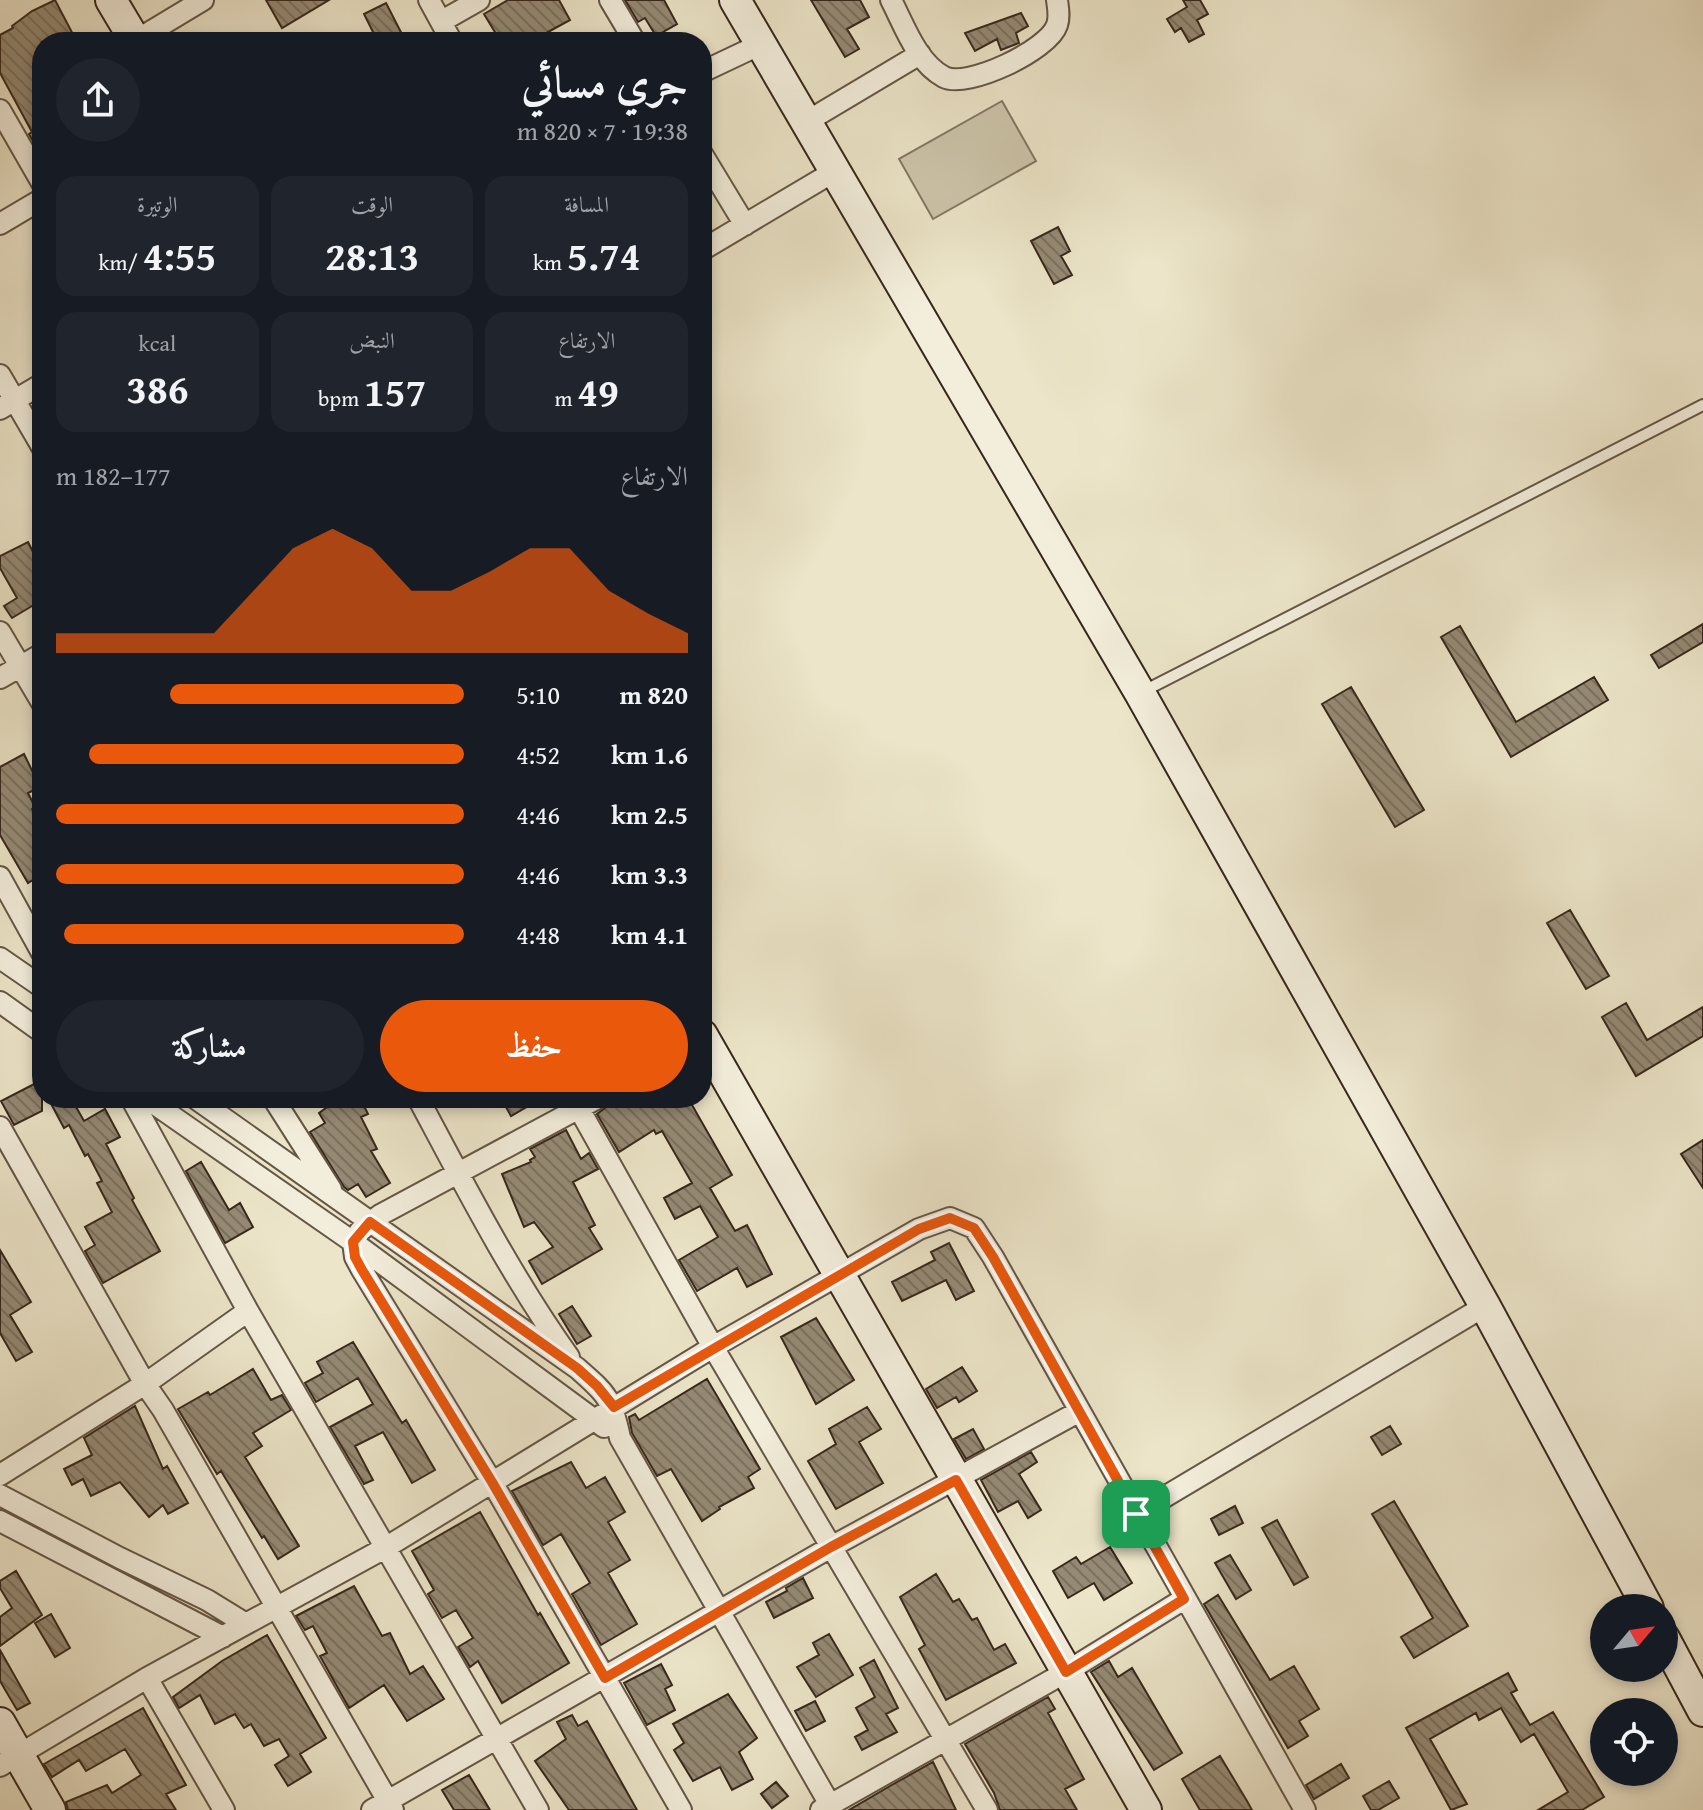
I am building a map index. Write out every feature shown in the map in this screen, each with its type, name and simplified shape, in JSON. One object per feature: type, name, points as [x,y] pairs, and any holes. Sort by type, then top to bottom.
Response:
[{"type":"street","points":[[111,0],[131,32]]},
{"type":"street","points":[[151,32],[203,0]]},
{"type":"street","points":[[429,0],[447,32]]},
{"type":"street","points":[[442,21],[479,0]]},
{"type":"street","points":[[610,0],[629,32]]},
{"type":"street","points":[[891,0],[920,54],[943,77],[957,81],[973,79],[1032,51],[1057,26],[1057,0]]},
{"type":"street","points":[[741,2],[761,44],[806,122],[1140,693],[1485,1306],[1640,1594]]},
{"type":"street","points":[[712,67],[761,44]]},
{"type":"street","points":[[806,122],[920,54]]},
{"type":"street","points":[[0,110],[32,166]]},
{"type":"street","points":[[712,171],[745,225]]},
{"type":"street","points":[[712,244],[835,171]]},
{"type":"street","points":[[0,224],[32,205]]},
{"type":"street","points":[[0,375],[7,404],[32,435]]},
{"type":"street","points":[[7,404],[32,390]]},
{"type":"street","points":[[0,632],[32,686]]},
{"type":"street","points":[[0,678],[32,660]]},
{"type":"street","points":[[0,877],[32,935]]},
{"type":"street","points":[[0,958],[32,980]]},
{"type":"street","points":[[0,1002],[32,1025]]},
{"type":"street","points":[[712,1052],[1146,1810]]},
{"type":"street","points":[[136,1108],[248,1311],[538,1810]]},
{"type":"street","points":[[160,1108],[353,1242],[620,1438]]},
{"type":"street","points":[[209,1108],[577,1368],[597,1386],[614,1407],[620,1438],[828,1808],[1066,1672],[1184,1599]]},
{"type":"street","points":[[279,1108],[336,1197]]},
{"type":"street","points":[[423,1108],[524,1289],[577,1368]]},
{"type":"street","points":[[569,1108],[370,1222],[353,1242],[355,1257],[492,1482],[681,1810]]},
{"type":"street","points":[[578,1108],[713,1347],[987,1810]]},
{"type":"street","points":[[0,1127],[277,1609],[384,1807],[831,1547],[1080,1411]]},
{"type":"street","points":[[9,1760],[147,1678],[385,1548],[713,1347],[919,1229],[950,1218],[974,1228],[1305,1810]]},
{"type":"street","points":[[1136,1514],[1485,1306]]},
{"type":"street","points":[[0,1475],[145,1384],[248,1311]]},
{"type":"street","points":[[0,1495],[207,1600],[246,1624]]},
{"type":"street","points":[[0,1521],[223,1637]]},
{"type":"street","points":[[1678,1664],[1703,1711]]},
{"type":"street","points":[[147,1678],[224,1810]]},
{"type":"street","points":[[0,1723],[9,1760],[50,1810]]},
{"type":"lane","points":[[1140,693],[1703,405]]},
{"type":"shaded area","points":[[1002,101],[1036,161],[933,219],[899,159]]},
{"type":"building","points":[[55,0],[72,32],[32,32],[32,132],[0,73],[0,35],[32,11]]},
{"type":"building","points":[[266,0],[329,0],[282,28]]},
{"type":"building","points":[[508,0],[559,0],[570,20],[548,32],[495,32],[484,14]]},
{"type":"building","points":[[625,0],[664,0],[677,24],[663,32],[654,32],[645,18],[638,22]]},
{"type":"building","points":[[811,0],[860,0],[869,17],[847,29],[859,49],[845,57]]},
{"type":"building","points":[[1183,0],[1200,0],[1208,14],[1197,20],[1204,34],[1189,42],[1181,28],[1175,32],[1167,19],[1187,7]]},
{"type":"building","points":[[386,3],[401,32],[373,32],[364,14]]},
{"type":"building","points":[[1021,13],[1028,26],[1016,33],[1019,43],[1001,50],[997,39],[975,51],[965,33]]},
{"type":"building","points":[[1058,227],[1070,251],[1061,256],[1072,275],[1054,284],[1031,241]]},
{"type":"building","points":[[28,542],[32,550],[32,606],[12,618],[4,606],[17,598],[0,568],[0,556]]},
{"type":"building","points":[[1703,624],[1703,642],[1659,668],[1651,655]]},
{"type":"building","points":[[1460,626],[1516,722],[1594,677],[1608,700],[1511,757],[1441,637]]},
{"type":"building","points":[[1351,687],[1424,810],[1395,827],[1322,704]]},
{"type":"building","points":[[24,754],[32,770],[32,791],[28,793],[32,801],[32,880],[28,883],[0,835],[0,767]]},
{"type":"building","points":[[1570,910],[1609,976],[1586,989],[1547,923]]},
{"type":"building","points":[[1626,1003],[1647,1040],[1703,1007],[1703,1036],[1636,1076],[1602,1017]]},
{"type":"building","points":[[32,1085],[32,1108],[42,1108],[42,1111],[14,1125],[1,1101]]},
{"type":"building","points":[[53,1108],[77,1108],[84,1121],[105,1109],[120,1137],[106,1144],[160,1251],[103,1283],[85,1251],[95,1245],[85,1227],[112,1212],[97,1183],[102,1181],[88,1154],[85,1156],[69,1125],[64,1128]]},
{"type":"building","points":[[326,1108],[365,1108],[368,1114],[361,1117],[377,1149],[371,1151],[390,1183],[366,1197],[358,1184],[348,1190],[344,1187],[310,1132],[325,1123],[319,1113]]},
{"type":"building","points":[[507,1108],[525,1108],[511,1116]]},
{"type":"building","points":[[605,1108],[694,1108],[732,1175],[710,1188],[735,1231],[747,1225],[772,1274],[747,1287],[737,1268],[697,1291],[679,1260],[718,1237],[700,1206],[675,1219],[664,1198],[692,1183],[662,1131],[656,1134],[654,1130],[619,1152],[597,1114]]},
{"type":"building","points":[[566,1130],[581,1159],[589,1153],[598,1169],[573,1182],[595,1225],[589,1228],[602,1249],[542,1284],[529,1261],[553,1247],[534,1222],[524,1227],[502,1174],[531,1162],[535,1157],[530,1149]]},
{"type":"building","points":[[1703,1140],[1703,1188],[1681,1154]]},
{"type":"building","points":[[201,1162],[229,1210],[240,1203],[253,1227],[225,1243],[186,1171]]},
{"type":"building","points":[[949,1243],[974,1291],[956,1300],[946,1280],[902,1301],[892,1282],[935,1260],[931,1252]]},
{"type":"building","points":[[0,1250],[31,1302],[10,1315],[32,1352],[16,1361],[0,1333]]},
{"type":"building","points":[[572,1306],[591,1336],[577,1344],[559,1314]]},
{"type":"building","points":[[816,1318],[854,1380],[816,1404],[781,1337]]},
{"type":"building","points":[[353,1342],[402,1423],[406,1420],[435,1470],[412,1483],[383,1432],[355,1446],[373,1480],[364,1484],[330,1427],[373,1404],[358,1378],[316,1402],[305,1383],[323,1373],[317,1362]]},
{"type":"building","points":[[962,1367],[977,1391],[959,1402],[956,1397],[937,1408],[926,1389]]},
{"type":"building","points":[[253,1369],[271,1400],[282,1395],[291,1410],[253,1433],[262,1446],[245,1457],[299,1546],[278,1559],[221,1471],[217,1474],[178,1409],[208,1392],[210,1395]]},
{"type":"building","points":[[707,1379],[760,1469],[748,1477],[754,1488],[719,1507],[702,1521],[671,1469],[657,1476],[632,1433],[629,1417],[635,1414],[639,1420]]},
{"type":"building","points":[[135,1406],[163,1469],[167,1466],[188,1503],[168,1514],[163,1505],[149,1517],[120,1482],[91,1496],[83,1479],[72,1485],[64,1469],[92,1455],[84,1438]]},
{"type":"building","points":[[867,1407],[881,1429],[859,1442],[883,1483],[836,1509],[808,1461],[836,1444],[829,1429]]},
{"type":"building","points":[[1390,1426],[1401,1444],[1382,1455],[1371,1437]]},
{"type":"building","points":[[973,1429],[984,1449],[966,1459],[954,1439]]},
{"type":"building","points":[[1031,1452],[1037,1462],[1019,1474],[1041,1510],[1028,1518],[1018,1501],[998,1512],[981,1480]]},
{"type":"building","points":[[571,1462],[586,1488],[605,1477],[625,1512],[608,1522],[630,1560],[608,1573],[637,1624],[601,1645],[572,1594],[590,1583],[561,1534],[543,1545],[512,1491]]},
{"type":"building","points":[[1394,1501],[1468,1626],[1414,1658],[1401,1637],[1433,1618],[1372,1514]]},
{"type":"building","points":[[1235,1506],[1243,1523],[1219,1535],[1211,1519]]},
{"type":"building","points":[[480,1512],[569,1663],[502,1703],[478,1661],[470,1667],[458,1647],[473,1638],[456,1610],[442,1618],[428,1594],[434,1590],[412,1551]]},
{"type":"building","points":[[1277,1520],[1308,1577],[1294,1585],[1262,1528]]},
{"type":"building","points":[[1110,1547],[1132,1583],[1104,1600],[1094,1583],[1068,1598],[1053,1571],[1076,1557],[1081,1564]]},
{"type":"building","points":[[1230,1555],[1251,1590],[1236,1599],[1215,1563]]},
{"type":"building","points":[[16,1571],[42,1615],[0,1646],[0,1617],[12,1608],[0,1588],[0,1581]]},
{"type":"building","points":[[936,1574],[953,1602],[959,1599],[972,1620],[977,1618],[994,1650],[1005,1644],[1016,1663],[946,1700],[919,1649],[925,1645],[900,1597]]},
{"type":"building","points":[[803,1578],[813,1598],[774,1618],[766,1602]]},
{"type":"building","points":[[354,1586],[382,1636],[390,1633],[410,1674],[423,1666],[444,1699],[407,1721],[384,1685],[349,1708],[320,1656],[327,1653],[313,1626],[305,1630],[296,1616]]},
{"type":"building","points":[[1218,1595],[1270,1680],[1294,1666],[1319,1709],[1299,1721],[1308,1736],[1288,1748],[1204,1604]]},
{"type":"building","points":[[51,1614],[70,1648],[55,1657],[35,1623]]},
{"type":"building","points":[[829,1634],[853,1675],[816,1697],[797,1667],[819,1655],[813,1643]]},
{"type":"building","points":[[267,1635],[326,1738],[300,1754],[311,1772],[288,1786],[275,1765],[289,1756],[279,1739],[264,1746],[251,1724],[244,1728],[235,1714],[215,1724],[200,1695],[179,1708],[173,1697],[222,1661]]},
{"type":"building","points":[[0,1650],[30,1703],[17,1710],[0,1681]]},
{"type":"building","points":[[874,1660],[898,1708],[886,1714],[897,1732],[862,1750],[855,1737],[868,1730],[856,1708],[875,1697],[860,1668]]},
{"type":"building","points":[[1109,1661],[1118,1677],[1132,1668],[1182,1753],[1154,1770],[1091,1672]]},
{"type":"building","points":[[661,1664],[672,1685],[665,1689],[675,1710],[647,1725],[624,1683]]},
{"type":"building","points":[[1508,1673],[1517,1690],[1511,1693],[1530,1725],[1553,1712],[1590,1774],[1590,1786],[1597,1786],[1604,1797],[1582,1810],[1538,1810],[1568,1792],[1534,1734],[1521,1742],[1501,1708],[1479,1720],[1476,1713],[1430,1739],[1467,1804],[1451,1810],[1406,1728]]},
{"type":"building","points":[[728,1694],[757,1738],[739,1752],[753,1779],[732,1790],[720,1767],[693,1781],[674,1750],[684,1743],[673,1724]]},
{"type":"building","points":[[1048,1697],[1055,1709],[1048,1713],[1084,1779],[1065,1789],[1077,1810],[1000,1810],[994,1793],[965,1744]]},
{"type":"building","points":[[815,1701],[825,1721],[806,1731],[795,1711]]},
{"type":"building","points":[[143,1708],[186,1785],[166,1794],[176,1810],[68,1810],[66,1802],[107,1785],[112,1793],[141,1775],[125,1749],[86,1771],[79,1760],[52,1777],[44,1764]]},
{"type":"building","points":[[572,1715],[578,1726],[587,1721],[637,1810],[569,1810],[535,1761],[566,1739],[557,1722]]},
{"type":"building","points":[[1220,1756],[1252,1810],[1200,1810],[1182,1779]]},
{"type":"building","points":[[933,1762],[956,1810],[849,1810],[890,1786]]},
{"type":"building","points":[[1341,1764],[1349,1778],[1314,1799],[1306,1785]]},
{"type":"building","points":[[469,1775],[490,1810],[454,1810],[442,1790]]},
{"type":"building","points":[[1389,1781],[1399,1798],[1378,1810],[1371,1810],[1363,1796]]},
{"type":"building","points":[[776,1782],[788,1796],[772,1808],[761,1794]]},
{"type":"route","points":[[950,1218],[974,1228],[993,1257],[1136,1514],[1184,1599],[1066,1672],[956,1480],[831,1547],[605,1678],[492,1482],[362,1270],[355,1257],[353,1242],[370,1222],[577,1368],[614,1407],[919,1229],[950,1218]]}]
